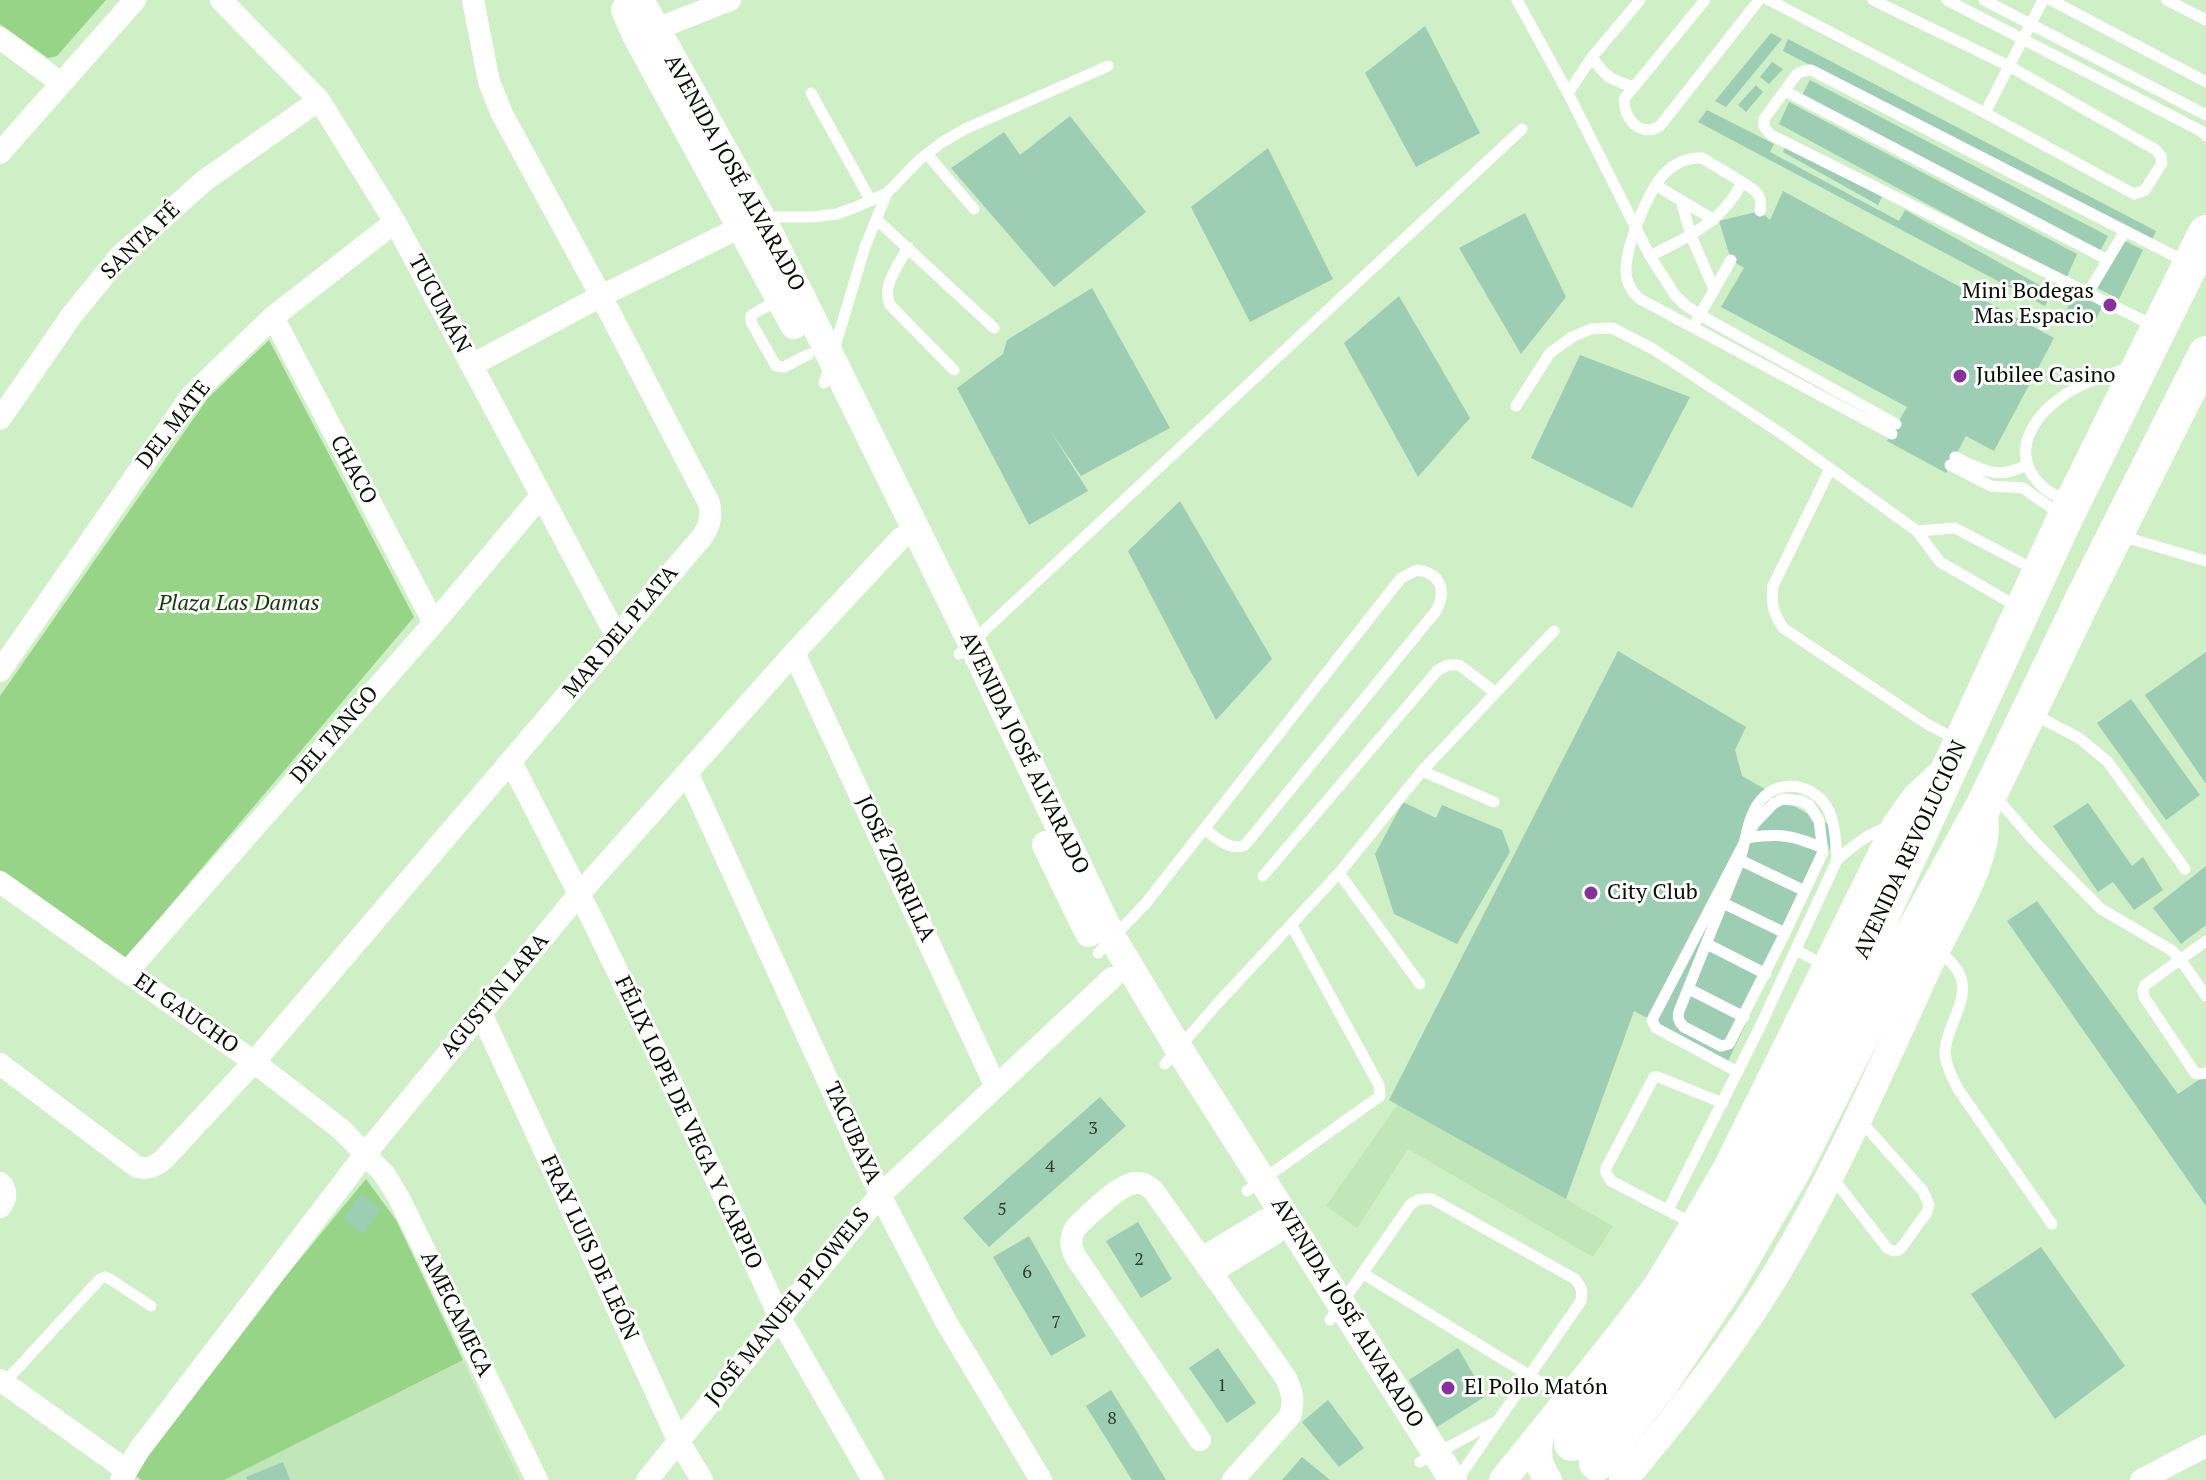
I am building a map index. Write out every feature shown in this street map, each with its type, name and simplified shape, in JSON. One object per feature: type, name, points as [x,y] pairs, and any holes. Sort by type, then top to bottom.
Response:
[{"type":"main road","name":"AVENIDA REVOLUCIÓN","points":[[1583,1455],[1642,1354],[1710,1251],[1774,1135],[1878,923],[2068,511],[2198,248]]},
{"type":"main road","name":"AVENIDA REVOLUCIÓN","points":[[1583,1455],[1660,1384],[1727,1284],[1793,1170],[1909,941],[1987,798],[2206,354]]},
{"type":"street","points":[[0,153],[135,0]]},
{"type":"street","name":"TUCUMÁN","points":[[221,0],[319,100],[395,222],[617,637]]},
{"type":"street","name":"MAR DEL PLATA","points":[[0,1064],[137,1167],[145,1169],[163,1160],[254,1062],[702,537],[709,525],[709,503],[502,114],[489,82],[473,0]]},
{"type":"street","points":[[620,0],[646,33],[730,0]]},
{"type":"street","name":"AVENIDA JOSÉ ALVARADO","points":[[640,0],[646,33],[750,222],[908,534],[1105,946],[1429,1465],[1455,1480]]},
{"type":"street","points":[[0,38],[61,83]]},
{"type":"street","name":"SANTA FÉ","points":[[0,419],[72,315],[120,256],[204,181],[319,100]]},
{"type":"street","name":"DEL MATE","points":[[0,671],[191,396],[273,317],[395,222]]},
{"type":"street","points":[[472,365],[750,222]]},
{"type":"street","name":"AVENIDA JOSÉ ALVARADO","points":[[750,222],[781,298],[822,365]]},
{"type":"street","name":"CHACO","points":[[273,317],[434,623]]},
{"type":"street","name":"DEL TANGO","points":[[127,972],[434,623],[541,496]]},
{"type":"street","name":"AGUSTÍN LARA","points":[[128,1476],[366,1153],[579,894],[794,653],[908,534]]},
{"type":"street","name":"JOSÉ ZORRILLA","points":[[794,653],[995,1085]]},
{"type":"street","points":[[1583,1455],[1569,1400],[1657,1286],[1694,1225],[1728,1166],[1896,825],[1915,798],[1956,754]]},
{"type":"street","name":"FÉLIX LOPE DE VEGA Y CARPIO","points":[[511,762],[672,1084],[780,1318],[873,1480]]},
{"type":"street","name":"TACUBAYA","points":[[688,774],[880,1195],[945,1320],[1041,1480]]},
{"type":"street","points":[[1503,1480],[1664,1432],[1728,1347],[1775,1275],[1830,1174],[1975,871],[1984,837],[1987,798]]},
{"type":"street","name":"EL GAUCHO","points":[[0,882],[254,1062],[342,1130],[366,1153]]},
{"type":"street","name":"AVENIDA JOSÉ ALVARADO","points":[[1105,946],[1112,978],[1172,1057]]},
{"type":"street","name":"JOSÉ MANUEL PLOWELS","points":[[647,1480],[880,1195],[1112,978]]},
{"type":"street","name":"FRAY LUIS DE LEÓN","points":[[481,1013],[678,1440],[702,1480]]},
{"type":"street","name":"AMECAMECA","points":[[366,1153],[384,1174],[405,1209],[537,1480]]},
{"type":"street","points":[[0,1183],[6,1197],[0,1207]]},
{"type":"street","points":[[1200,1440],[1071,1246],[1071,1235],[1076,1227],[1123,1187],[1134,1183],[1145,1184],[1153,1190],[1286,1378],[1291,1390],[1294,1405],[1290,1416],[1233,1480]]},
{"type":"street","name":"AVENIDA JOSÉ ALVARADO","points":[[1255,1186],[1270,1227],[1336,1312]]},
{"type":"street","points":[[1207,1265],[1270,1227]]},
{"type":"street","points":[[2,1382],[128,1476]]},
{"type":"street","points":[[2141,1480],[2206,1446]]},
{"type":"street","points":[[1548,1480],[1538,1457],[1583,1455]]},
{"type":"lane","points":[[1517,0],[1568,93],[1635,225],[1650,256],[1675,295],[1700,315],[1894,429],[1693,328],[1640,299],[1630,288],[1625,269],[1635,225],[1664,175],[1676,165],[1688,158],[1702,158],[1758,194],[1762,201],[1760,211]]},
{"type":"lane","points":[[1568,93],[1592,57],[1640,0]]},
{"type":"lane","points":[[1705,0],[1624,99],[1625,112],[1637,128],[1647,131],[1660,126],[1759,0]]},
{"type":"lane","points":[[1769,0],[2134,194],[2145,190],[2162,163],[2156,150],[2009,66],[1873,0]]},
{"type":"lane","points":[[1947,0],[2206,136]]},
{"type":"lane","points":[[1984,0],[2206,115]]},
{"type":"lane","points":[[1985,113],[2043,0]]},
{"type":"lane","points":[[2051,0],[2206,82]]},
{"type":"lane","points":[[2167,0],[2206,20]]},
{"type":"lane","points":[[1592,57],[1613,81],[1634,87]]},
{"type":"lane","points":[[750,222],[837,214],[871,201],[887,193],[927,154],[965,129],[1108,66]]},
{"type":"lane","points":[[2158,328],[1771,135],[1764,127],[1764,119],[1797,74],[1811,70],[2125,231],[2198,248]]},
{"type":"lane","points":[[1785,91],[2108,260]]},
{"type":"lane","points":[[811,93],[871,201]]},
{"type":"lane","points":[[965,648],[1522,129]]},
{"type":"lane","points":[[927,154],[974,209]]},
{"type":"lane","points":[[1650,256],[1691,236],[1714,220],[1731,202],[1742,182]]},
{"type":"lane","points":[[1657,186],[1714,220]]},
{"type":"lane","points":[[822,365],[887,193]]},
{"type":"lane","points":[[1681,200],[1691,236],[1714,289]]},
{"type":"lane","points":[[876,219],[994,328]]},
{"type":"lane","points":[[2088,293],[2125,231]]},
{"type":"lane","points":[[908,247],[887,287],[886,297],[890,305],[954,370]]},
{"type":"lane","points":[[1693,328],[1731,260]]},
{"type":"lane","points":[[1516,406],[1550,353],[1572,337],[1591,329],[1612,328],[1653,349],[1782,434],[1917,531],[1940,562],[2022,609]]},
{"type":"lane","points":[[2068,511],[2040,484],[2028,464],[2025,449],[2029,434],[2037,420],[2067,393],[2140,363]]},
{"type":"lane","points":[[2028,464],[2015,471],[1998,474],[1953,461],[1991,486],[2023,488],[2068,511]]},
{"type":"lane","points":[[1830,469],[1773,586],[1771,602],[1775,616],[1783,628],[1927,724],[1956,754]]},
{"type":"lane","points":[[1917,531],[1955,528],[2039,572]]},
{"type":"lane","points":[[2116,535],[2206,561]]},
{"type":"lane","points":[[1105,946],[1146,903],[1204,829],[1401,578],[1417,570],[1432,574],[1441,588],[1442,596],[1436,611],[1245,845],[1231,847],[1204,829]]},
{"type":"lane","points":[[1172,1057],[1339,873],[1422,771],[1554,631]]},
{"type":"lane","points":[[1263,876],[1438,670],[1448,665],[1459,665],[1496,693]]},
{"type":"lane","points":[[2029,711],[2079,738],[2108,762],[2185,869]]},
{"type":"lane","points":[[1422,771],[1494,802]]},
{"type":"lane","points":[[1738,1072],[1656,1028],[1652,1020],[1754,824],[1774,803],[1783,799],[1801,801],[1809,805],[1819,821],[1823,848],[1766,974],[1732,1041],[1726,1046],[1684,1027],[1677,1016],[1740,860],[1747,838],[1751,819],[1761,800],[1772,791],[1790,785],[1818,795],[1831,817],[1837,860]]},
{"type":"lane","points":[[1987,798],[2101,909],[2171,950],[2206,996]]},
{"type":"lane","points":[[1668,1210],[1738,1072],[1837,860],[1875,832],[1896,825]]},
{"type":"lane","points":[[1747,838],[1781,834],[1823,848]]},
{"type":"lane","points":[[1740,860],[1805,891]]},
{"type":"lane","points":[[1339,873],[1420,984]]},
{"type":"lane","points":[[1723,903],[1785,933]]},
{"type":"lane","points":[[1255,1186],[1381,1093],[1292,926]]},
{"type":"lane","points":[[2206,941],[2145,985],[2144,997],[2195,1073],[2206,1073]]},
{"type":"lane","points":[[1707,944],[1766,974]]},
{"type":"lane","points":[[1936,948],[1957,969],[1962,984],[1947,1036],[1947,1066],[1958,1089],[2052,1224]]},
{"type":"lane","points":[[1796,950],[1826,966]]},
{"type":"lane","points":[[1689,989],[1744,1017]]},
{"type":"lane","points":[[1694,1225],[1611,1181],[1606,1168],[1654,1077],[1723,1103]]},
{"type":"lane","points":[[1830,1174],[1892,1251],[1902,1247],[1927,1212],[1929,1205],[1923,1191],[1857,1118]]},
{"type":"lane","points":[[1336,1312],[1410,1205],[1424,1198],[1432,1199],[1575,1279],[1581,1286],[1581,1301],[1455,1480]]},
{"type":"lane","points":[[1362,1273],[1569,1400]]},
{"type":"lane","points":[[2,1382],[100,1279],[110,1279],[151,1306]]},
{"type":"lane","points":[[1429,1465],[1499,1419]]},
{"type":"shaded area","points":[[1398,1104],[1613,1226],[1593,1257],[1408,1149],[1357,1228],[1326,1206]]},
{"type":"shaded area","points":[[396,1220],[520,1480],[139,1480],[144,1470]]},
{"type":"green space","points":[[0,0],[106,0],[57,56],[48,58],[0,24]]},
{"type":"green space","name":"Plaza Las Damas","points":[[269,340],[414,617],[124,960],[0,870],[0,696],[208,398]]},
{"type":"green space","points":[[366,1179],[396,1220],[463,1360],[224,1480],[142,1480],[126,1470]]},
{"type":"building","points":[[1425,26],[1480,133],[1416,167],[1365,73]]},
{"type":"building","points":[[1771,33],[1782,39],[1726,107],[1715,101]]},
{"type":"building","points":[[1788,39],[2156,231],[2151,242],[1783,51]]},
{"type":"building","points":[[1772,62],[1783,69],[1769,84],[1760,77]]},
{"type":"building","points":[[1810,80],[2108,236],[2099,253],[1802,95]]},
{"type":"building","points":[[1756,85],[1763,92],[1746,112],[1738,105]]},
{"type":"building","points":[[1789,102],[2077,254],[2066,279],[1779,124]]},
{"type":"building","points":[[1707,110],[1774,144],[1770,152],[1899,221],[1905,210],[2052,292],[2045,306],[1698,122]]},
{"type":"building","points":[[1070,116],[1146,212],[1054,287],[951,168],[1004,132],[1020,155]]},
{"type":"building","points":[[1786,144],[1882,197],[1878,205],[1783,152]]},
{"type":"building","points":[[1268,148],[1333,279],[1250,322],[1191,207]]},
{"type":"building","points":[[1783,191],[2054,338],[1994,451],[1966,436],[1946,473],[1887,441],[1907,407],[1721,307],[1744,268],[1731,260],[1719,221],[1760,211],[1770,220]]},
{"type":"building","points":[[1525,213],[1566,297],[1521,354],[1459,248]]},
{"type":"building","points":[[2123,240],[2143,250],[2119,299],[2097,288]]},
{"type":"building","points":[[1092,288],[1170,428],[1081,476],[1050,430],[1088,491],[1029,525],[957,388],[1003,354],[1007,340]]},
{"type":"building","points":[[2076,291],[2102,307],[2092,327],[2066,311]]},
{"type":"building","points":[[1399,296],[1470,418],[1418,477],[1344,343]]},
{"type":"building","points":[[1580,355],[1690,397],[1632,508],[1531,458]]},
{"type":"building","points":[[1180,501],[1272,659],[1216,720],[1128,551]]},
{"type":"building","name":"City Club","points":[[1618,651],[1746,727],[1735,750],[1742,776],[1839,829],[1728,1061],[1634,1011],[1566,1199],[1389,1100]]},
{"type":"building","points":[[2206,652],[2206,784],[2145,695]]},
{"type":"building","points":[[2131,699],[2200,795],[2166,820],[2097,723]]},
{"type":"building","points":[[1403,802],[1436,818],[1442,805],[1502,830],[1510,852],[1457,944],[1394,914],[1375,854]]},
{"type":"building","points":[[2088,803],[2132,866],[2143,857],[2163,890],[2134,910],[2113,882],[2098,892],[2053,826]]},
{"type":"building","points":[[2206,866],[2206,925],[2181,944],[2153,908]]},
{"type":"building","points":[[2037,901],[2178,1094],[2206,1075],[2206,1206],[2007,921]]},
{"type":"building","points":[[1100,1097],[1126,1126],[989,1247],[963,1218]]},
{"type":"building","points":[[361,1193],[381,1209],[364,1234],[343,1219]]},
{"type":"building","points":[[1138,1222],[1172,1279],[1141,1298],[1106,1241]]},
{"type":"building","points":[[1029,1236],[1086,1336],[1051,1356],[993,1257]]},
{"type":"building","points":[[2041,1247],[2125,1366],[2055,1419],[1971,1294]]},
{"type":"building","points":[[1218,1348],[1256,1403],[1227,1423],[1189,1368]]},
{"type":"building","name":"El Pollo Matón","points":[[1458,1348],[1486,1396],[1437,1427],[1409,1380]]},
{"type":"building","points":[[1111,1390],[1166,1480],[1132,1480],[1086,1406]]},
{"type":"building","points":[[1328,1400],[1364,1448],[1339,1467],[1302,1422]]},
{"type":"building","points":[[1302,1457],[1330,1480],[1282,1480]]},
{"type":"building","points":[[283,1462],[290,1480],[247,1480],[246,1477]]},
{"type":"place","name":"Mini Bodegas Mas Espacio","points":[[2110,305]]},
{"type":"place","name":"Jubilee Casino","points":[[1960,376]]},
{"type":"place","name":"City Club","points":[[1591,893]]},
{"type":"place","name":"El Pollo Matón","points":[[1448,1388]]}]
